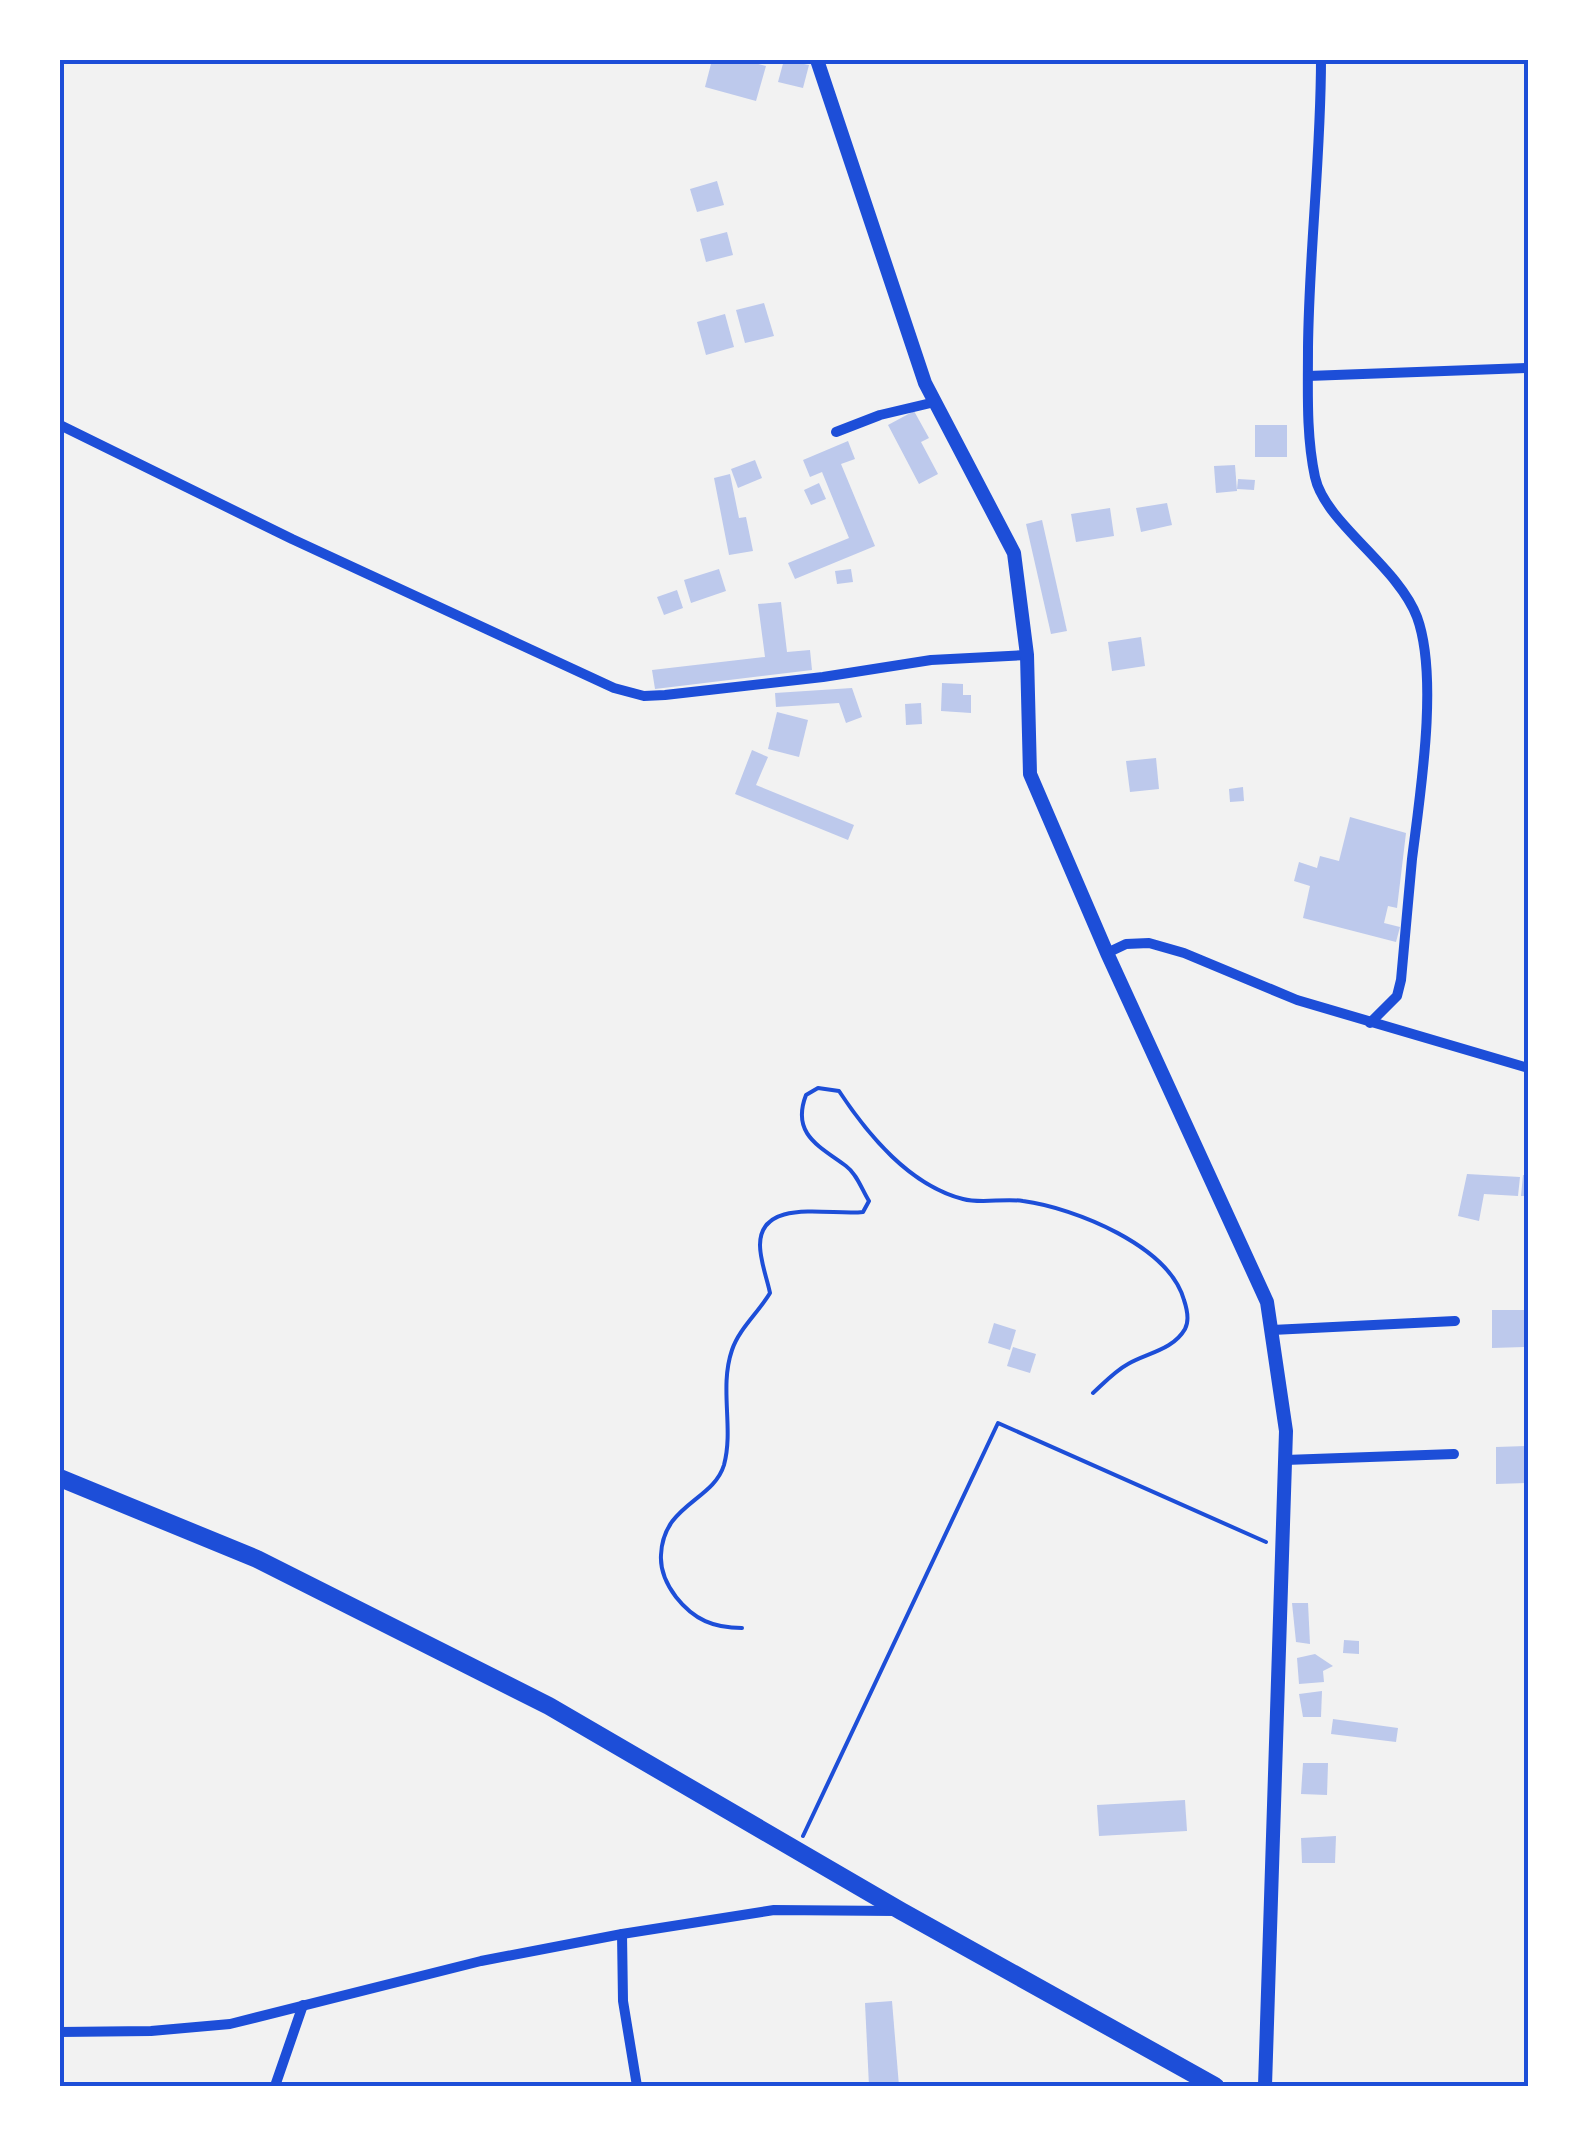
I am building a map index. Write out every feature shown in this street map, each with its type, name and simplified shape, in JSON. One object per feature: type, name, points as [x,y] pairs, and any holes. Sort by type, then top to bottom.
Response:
[{"type":"main road","points":[[60,1478],[244,1554],[511,1686],[1215,2086]]},
{"type":"street","points":[[816,60],[925,383],[1014,553],[1027,655],[1030,774],[1107,953],[1267,1302],[1283,1396],[1284,1460],[1265,2086]]},
{"type":"street","points":[[1321,60],[1321,125],[1308,312],[1312,454],[1320,492],[1328,505],[1390,573],[1407,598],[1418,618],[1424,656],[1425,748],[1401,980],[1397,996],[1370,1022]]},
{"type":"street","points":[[1308,376],[1528,368]]},
{"type":"street","points":[[836,432],[880,415],[935,402]]},
{"type":"street","points":[[60,425],[292,539],[632,694],[665,696],[931,660],[1027,655]]},
{"type":"street","points":[[1107,953],[1126,944],[1149,943],[1199,958],[1297,1000],[1528,1068]]},
{"type":"street","points":[[1272,1330],[1455,1321]]},
{"type":"street","points":[[1284,1460],[1454,1454]]},
{"type":"street","points":[[60,2032],[151,2031],[230,2024],[481,1961],[774,1910],[901,1911]]},
{"type":"street","points":[[622,1934],[623,2001],[637,2086]]},
{"type":"street","points":[[275,2086],[303,2005]]},
{"type":"path","points":[[742,1628],[718,1628],[685,1608],[668,1586],[660,1564],[662,1536],[678,1513],[722,1470],[726,1452],[725,1390],[731,1352],[740,1332],[757,1315],[770,1293],[760,1240],[769,1221],[782,1213],[863,1212],[868,1201],[854,1176],[832,1160],[803,1128],[800,1117],[806,1095],[818,1088],[840,1091],[874,1140],[919,1178],[964,1200],[1022,1200],[1069,1212],[1138,1246],[1168,1268],[1180,1284],[1186,1306],[1185,1329],[1168,1347],[1126,1365],[1093,1393]]},
{"type":"path","points":[[796,1849],[998,1423],[1282,1550]]},
{"type":"building","points":[[712,60],[743,60],[766,66],[756,101],[705,87]]},
{"type":"building","points":[[784,60],[809,65],[803,88],[778,82]]},
{"type":"building","points":[[717,181],[724,205],[697,212],[690,189]]},
{"type":"building","points":[[727,232],[733,255],[706,262],[700,239]]},
{"type":"building","points":[[764,303],[774,336],[745,343],[736,310]]},
{"type":"building","points":[[725,314],[734,347],[706,355],[697,322]]},
{"type":"building","points":[[914,411],[929,438],[921,442],[938,474],[919,484],[888,425]]},
{"type":"building","points":[[1255,425],[1287,425],[1287,457],[1255,457]]},
{"type":"building","points":[[848,441],[855,459],[841,464],[875,546],[795,579],[788,563],[849,538],[822,472],[810,477],[803,460]]},
{"type":"building","points":[[755,460],[762,478],[738,488],[731,469]]},
{"type":"building","points":[[1235,465],[1237,491],[1216,493],[1214,466]]},
{"type":"building","points":[[730,474],[739,518],[746,517],[753,551],[729,555],[714,478]]},
{"type":"building","points":[[1238,479],[1255,480],[1254,490],[1237,489]]},
{"type":"building","points":[[819,483],[826,499],[811,505],[804,490]]},
{"type":"building","points":[[1167,503],[1172,525],[1141,532],[1136,508]]},
{"type":"building","points":[[1110,508],[1114,536],[1076,542],[1071,514]]},
{"type":"building","points":[[1042,520],[1067,631],[1051,634],[1026,524]]},
{"type":"building","points":[[719,569],[726,591],[691,603],[684,580]]},
{"type":"building","points":[[851,569],[853,582],[837,584],[835,571]]},
{"type":"building","points":[[677,590],[683,608],[664,615],[657,597]]},
{"type":"building","points":[[781,602],[787,652],[810,650],[812,670],[655,689],[652,670],[765,657],[758,604]]},
{"type":"building","points":[[1141,637],[1145,666],[1112,671],[1108,642]]},
{"type":"building","points":[[942,683],[963,684],[963,695],[971,695],[971,713],[941,711]]},
{"type":"building","points":[[852,688],[862,717],[846,723],[839,703],[776,707],[775,693]]},
{"type":"building","points":[[921,703],[922,724],[906,725],[905,704]]},
{"type":"building","points":[[777,712],[808,720],[799,757],[768,749]]},
{"type":"building","points":[[752,750],[768,757],[756,785],[854,825],[848,840],[735,794]]},
{"type":"building","points":[[1156,758],[1159,789],[1130,792],[1126,761]]},
{"type":"building","points":[[1243,787],[1244,801],[1230,802],[1229,789]]},
{"type":"building","points":[[1350,817],[1406,833],[1397,908],[1388,906],[1384,923],[1400,927],[1396,942],[1303,918],[1310,886],[1294,881],[1299,862],[1317,868],[1320,856],[1339,861]]},
{"type":"building","points":[[1467,1174],[1520,1177],[1518,1196],[1484,1194],[1479,1221],[1458,1216]]},
{"type":"building","points":[[1523,1175],[1528,1175],[1528,1196],[1521,1196]]},
{"type":"building","points":[[1492,1310],[1524,1310],[1524,1347],[1492,1348]]},
{"type":"building","points":[[994,1323],[1016,1330],[1010,1350],[988,1343]]},
{"type":"building","points":[[1013,1347],[1036,1354],[1030,1373],[1007,1366]]},
{"type":"building","points":[[1528,1446],[1528,1483],[1496,1484],[1496,1447]]},
{"type":"building","points":[[1292,1603],[1308,1603],[1310,1644],[1296,1642]]},
{"type":"building","points":[[1344,1640],[1359,1641],[1359,1654],[1343,1653]]},
{"type":"building","points":[[1315,1654],[1333,1666],[1323,1671],[1324,1682],[1299,1684],[1297,1658]]},
{"type":"building","points":[[1322,1691],[1321,1717],[1303,1717],[1299,1694]]},
{"type":"building","points":[[1333,1719],[1398,1728],[1396,1742],[1331,1734]]},
{"type":"building","points":[[1303,1763],[1328,1763],[1327,1795],[1301,1794]]},
{"type":"building","points":[[1185,1800],[1187,1831],[1099,1836],[1097,1805]]},
{"type":"building","points":[[1336,1836],[1335,1863],[1302,1863],[1301,1838]]},
{"type":"building","points":[[892,2001],[899,2086],[869,2086],[865,2003]]}]
